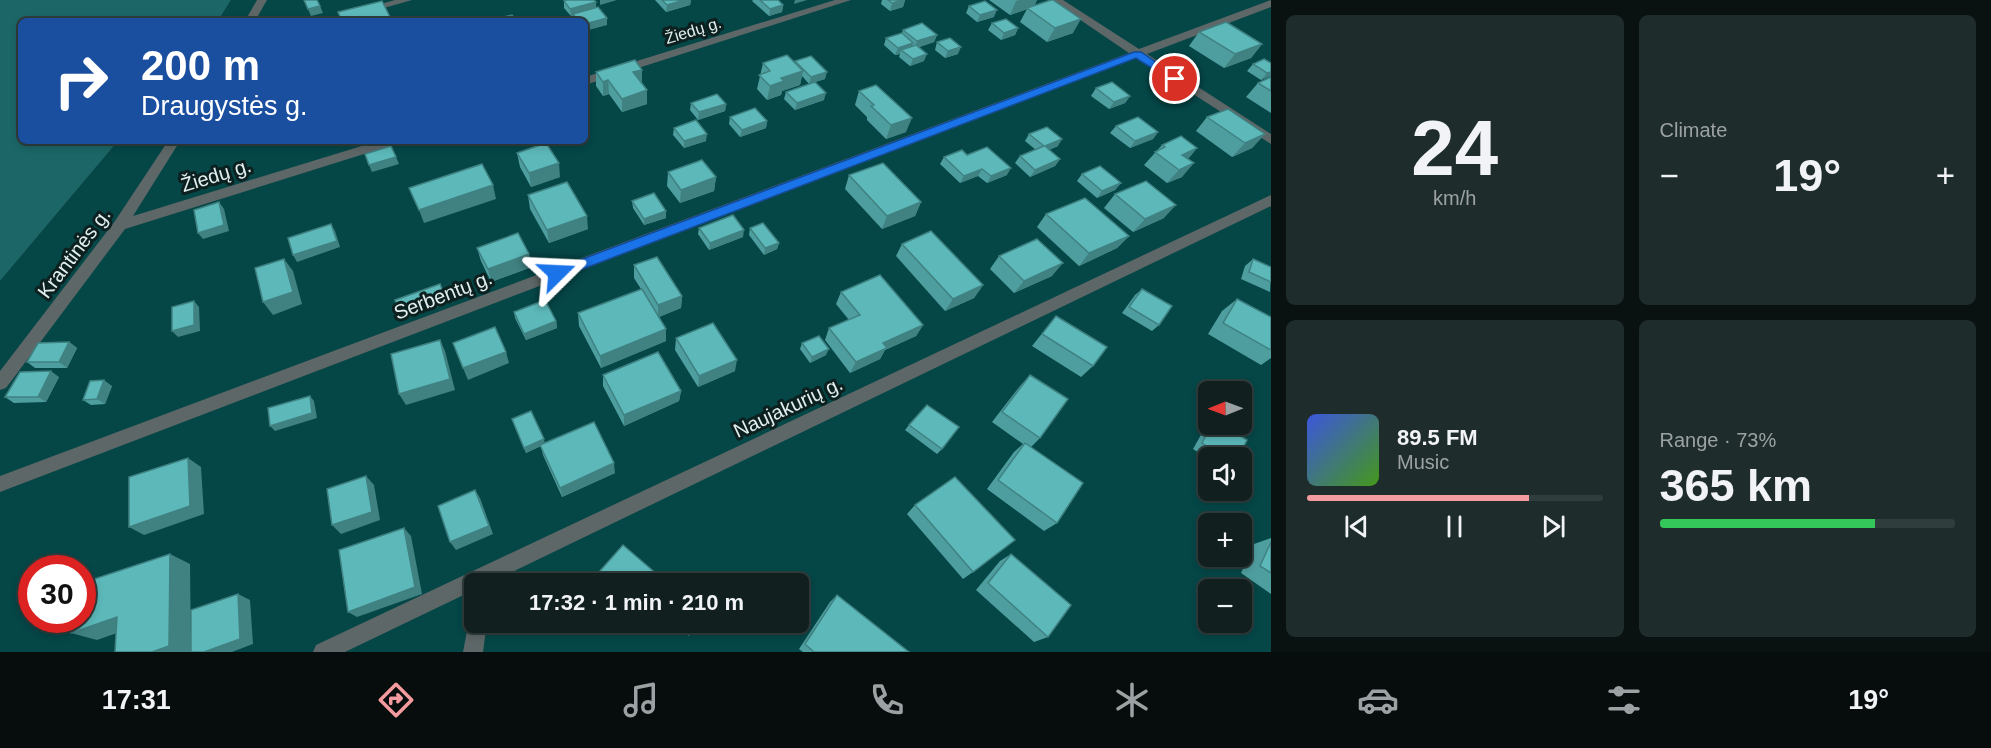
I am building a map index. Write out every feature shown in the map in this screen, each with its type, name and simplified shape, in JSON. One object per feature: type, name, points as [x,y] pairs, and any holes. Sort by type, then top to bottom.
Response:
[{"type":"street","points":[[252,18],[262,0]]},
{"type":"street","points":[[338,18],[407,0]]},
{"type":"street","name":"Žiedų g.","points":[[588,80],[846,0]]},
{"type":"street","points":[[1056,0],[1271,140]]},
{"type":"street","name":"Serbentų g.","points":[[0,484],[1271,3]]},
{"type":"street","name":"Krantinės g.","points":[[0,383],[120,225],[172,144]]},
{"type":"street","name":"Žiedų g.","points":[[120,225],[382,144]]},
{"type":"street","name":"Naujakurių g.","points":[[497,573],[1271,200]]},
{"type":"street","name":"Naujakurių g.","points":[[323,652],[464,588]]},
{"type":"street","points":[[473,652],[476,633]]},
{"type":"shaded area","points":[[0,0],[231,0],[220,18],[18,18],[18,144],[115,144],[0,281]]},
{"type":"shaded area","points":[[231,0],[1271,0],[1271,652],[0,652],[0,281],[115,144],[588,144],[588,18],[220,18]]},
{"type":"building","points":[[304,0],[317,0],[320,6],[308,9]]},
{"type":"building","points":[[594,0],[596,2],[570,9],[564,1]]},
{"type":"building","points":[[662,0],[684,0],[667,5]]},
{"type":"building","points":[[760,0],[778,0],[783,5],[770,9]]},
{"type":"building","points":[[1051,0],[1081,19],[1055,28],[1027,8]]},
{"type":"building","points":[[382,1],[390,18],[341,18],[338,12]]},
{"type":"building","points":[[985,1],[997,10],[980,15],[969,6]]},
{"type":"building","points":[[598,7],[607,18],[588,23],[588,18],[576,18],[573,14]]},
{"type":"building","points":[[1006,19],[1018,28],[1004,33],[992,23]]},
{"type":"building","points":[[1226,22],[1262,44],[1235,54],[1199,32]]},
{"type":"building","points":[[922,23],[937,35],[917,41],[903,30]]},
{"type":"building","points":[[902,33],[913,43],[898,48],[886,38]]},
{"type":"building","points":[[950,38],[961,47],[948,51],[937,42]]},
{"type":"building","points":[[916,45],[927,54],[913,59],[901,50]]},
{"type":"building","points":[[787,55],[803,71],[781,78],[784,81],[770,86],[759,75],[770,71],[763,63]]},
{"type":"building","points":[[811,56],[827,72],[811,77],[795,61]]},
{"type":"building","points":[[1264,59],[1271,63],[1271,72],[1267,73],[1253,64]]},
{"type":"building","points":[[635,60],[642,70],[633,72],[647,90],[622,99],[608,80],[603,82],[596,72]]},
{"type":"building","points":[[1271,77],[1271,91],[1258,83]]},
{"type":"building","points":[[815,82],[826,93],[797,103],[786,92]]},
{"type":"building","points":[[1112,82],[1130,96],[1114,102],[1096,88]]},
{"type":"building","points":[[876,85],[912,118],[891,125],[859,91]]},
{"type":"building","points":[[717,94],[726,104],[699,112],[691,103]]},
{"type":"building","points":[[755,108],[767,121],[742,130],[730,117]]},
{"type":"building","points":[[1228,109],[1265,134],[1245,143],[1207,117]]},
{"type":"building","points":[[1138,117],[1158,132],[1135,141],[1116,126]]},
{"type":"building","points":[[696,120],[707,134],[684,141],[674,128]]},
{"type":"building","points":[[1047,127],[1062,139],[1045,146],[1060,159],[1035,170],[1020,156],[1044,146],[1029,134]]},
{"type":"building","points":[[1181,136],[1197,148],[1182,155],[1194,163],[1179,170],[1155,152],[1165,147],[1162,145]]},
{"type":"building","points":[[547,144],[559,163],[529,173],[517,153]]},
{"type":"building","points":[[391,146],[396,157],[369,165],[365,154]]},
{"type":"building","points":[[987,147],[1011,168],[991,176],[982,169],[964,176],[944,157],[962,150],[967,155]]},
{"type":"building","points":[[702,160],[716,177],[681,190],[668,172]]},
{"type":"building","points":[[883,163],[921,202],[887,216],[849,175]]},
{"type":"building","points":[[482,164],[493,185],[419,210],[409,188]]},
{"type":"building","points":[[1100,166],[1121,183],[1102,191],[1082,174]]},
{"type":"building","points":[[1146,181],[1176,205],[1145,219],[1115,194]]},
{"type":"building","points":[[567,182],[587,216],[547,230],[528,195]]},
{"type":"building","points":[[654,193],[666,211],[644,219],[632,201]]},
{"type":"building","points":[[1085,198],[1129,236],[1089,253],[1046,214]]},
{"type":"building","points":[[219,202],[224,225],[198,233],[194,210]]},
{"type":"building","points":[[733,215],[744,230],[710,243],[699,228]]},
{"type":"building","points":[[763,223],[779,243],[765,248],[750,228]]},
{"type":"building","points":[[331,224],[337,241],[293,255],[288,238]]},
{"type":"building","points":[[931,231],[983,285],[953,299],[902,244]]},
{"type":"building","points":[[518,233],[529,254],[488,269],[477,248]]},
{"type":"building","points":[[1037,239],[1063,263],[1024,281],[999,256]]},
{"type":"building","points":[[657,257],[682,296],[658,305],[634,265]]},
{"type":"building","points":[[284,259],[293,292],[263,302],[255,268]]},
{"type":"building","points":[[1253,259],[1271,267],[1271,282],[1249,272]]},
{"type":"building","points":[[880,275],[923,325],[883,343],[887,348],[856,362],[829,328],[860,315],[841,292]]},
{"type":"building","points":[[440,284],[445,296],[400,313],[395,300]]},
{"type":"building","points":[[642,289],[666,329],[600,356],[578,313]]},
{"type":"building","points":[[1142,289],[1172,306],[1159,325],[1129,307]]},
{"type":"building","points":[[1237,299],[1271,317],[1271,350],[1223,323]]},
{"type":"building","points":[[545,300],[556,321],[524,334],[514,312]]},
{"type":"building","points":[[194,301],[194,325],[172,331],[172,307]]},
{"type":"building","points":[[1056,316],[1107,347],[1093,366],[1042,334]]},
{"type":"building","points":[[713,323],[737,360],[699,376],[676,338]]},
{"type":"building","points":[[495,327],[506,352],[463,368],[453,343]]},
{"type":"building","points":[[819,336],[829,349],[812,357],[802,343]]},
{"type":"building","points":[[440,340],[450,379],[399,394],[391,354]]},
{"type":"building","points":[[69,342],[59,362],[27,362],[38,343]]},
{"type":"building","points":[[658,352],[681,391],[624,415],[603,375]]},
{"type":"building","points":[[51,371],[38,397],[5,397],[20,372]]},
{"type":"building","points":[[1030,375],[1068,399],[1040,438],[1002,412]]},
{"type":"building","points":[[104,380],[97,399],[83,400],[90,381]]},
{"type":"building","points":[[310,396],[312,413],[270,426],[268,408]]},
{"type":"building","points":[[927,405],[959,427],[942,449],[909,425]]},
{"type":"building","points":[[531,411],[544,439],[524,448],[512,419]]},
{"type":"building","points":[[594,422],[614,463],[560,488],[540,445]]},
{"type":"building","points":[[1206,435],[1239,435],[1247,440],[1244,447],[1208,447],[1202,443]]},
{"type":"building","points":[[1025,443],[1083,483],[1057,523],[998,480]]},
{"type":"building","points":[[188,458],[190,506],[129,527],[129,477]]},
{"type":"building","points":[[366,476],[372,512],[332,525],[327,489]]},
{"type":"building","points":[[955,477],[1015,540],[973,572],[915,505]]},
{"type":"building","points":[[475,490],[489,526],[450,542],[438,506]]},
{"type":"building","points":[[404,528],[415,587],[348,612],[339,550]]},
{"type":"building","points":[[1271,542],[1271,573],[1260,566]]},
{"type":"building","points":[[623,545],[656,573],[598,573]]},
{"type":"building","points":[[170,554],[169,646],[152,652],[115,652],[117,617],[96,624],[96,578]]},
{"type":"building","points":[[1011,554],[1071,605],[1048,637],[988,583]]},
{"type":"building","points":[[238,594],[240,639],[204,652],[191,652],[191,610]]},
{"type":"building","points":[[837,595],[909,652],[814,652],[805,644]]},
{"type":"route","points":[[557,273],[1137,54],[1175,79]]}]
